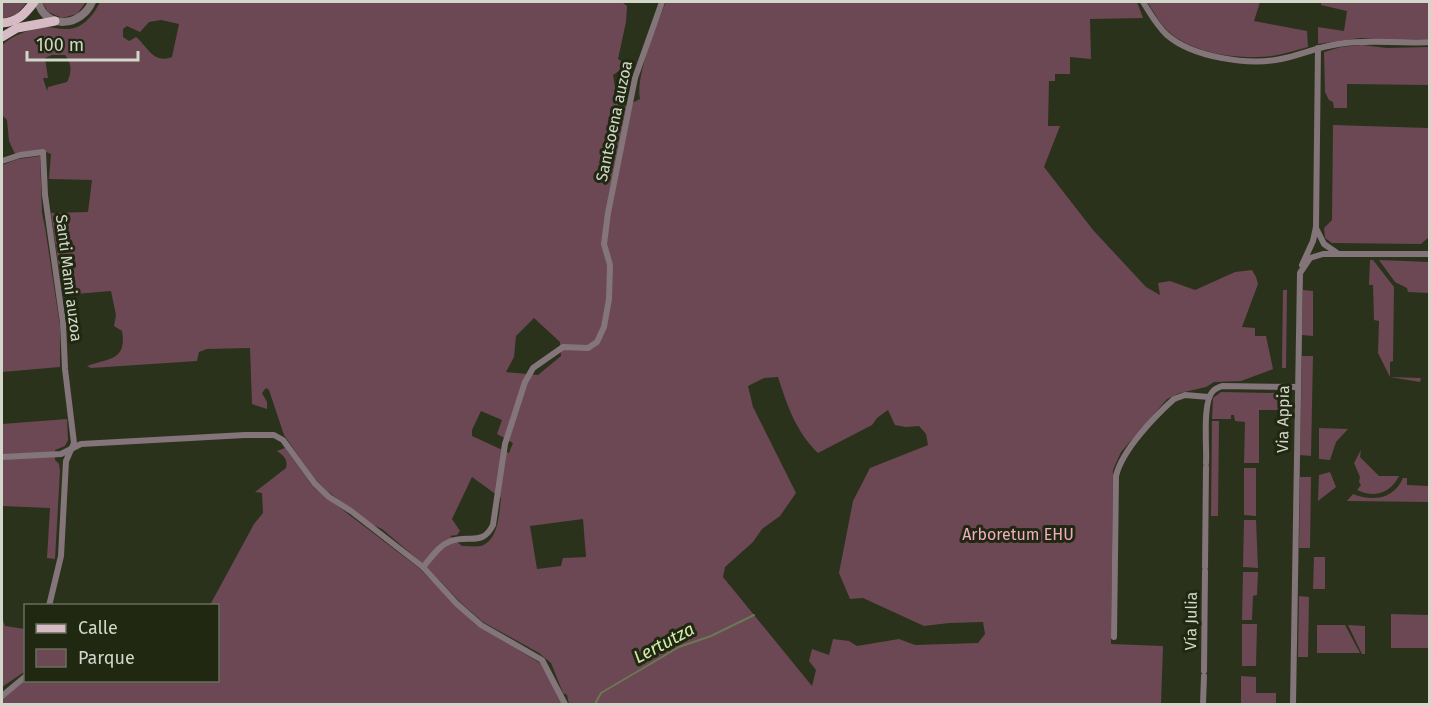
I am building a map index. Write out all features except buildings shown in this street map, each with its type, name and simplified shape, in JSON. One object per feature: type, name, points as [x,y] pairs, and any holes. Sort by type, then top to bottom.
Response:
[{"type":"main road","points":[[2,23],[23,16],[36,2]]},
{"type":"main road","points":[[2,37],[17,28],[55,21]]},
{"type":"street","points":[[36,2],[43,12],[55,21],[65,22],[74,21],[82,16],[92,2]]},
{"type":"street","name":"Santsoena auzoa","points":[[423,567],[440,548],[451,541],[478,539],[489,534],[493,525],[508,435],[525,382],[532,368],[563,348],[588,348],[597,342],[604,327],[609,299],[610,265],[604,244],[608,213],[635,78],[662,2]]},
{"type":"street","points":[[1143,2],[1166,34],[1189,48],[1206,54],[1254,62],[1279,59],[1318,48],[1362,41],[1390,44],[1430,42]]},
{"type":"street","name":"Via Appia","points":[[1293,705],[1299,279],[1316,227],[1318,48]]},
{"type":"street","name":"Santi Mami auzoa","points":[[2,161],[20,155],[43,152],[45,195],[63,323],[65,369],[74,443],[66,461],[61,556],[49,604]]},
{"type":"street","points":[[1316,227],[1324,243],[1338,254]]},
{"type":"street","points":[[1301,269],[1314,256],[1429,254]]},
{"type":"street","points":[[1114,637],[1116,476],[1125,453],[1174,399],[1185,395],[1209,396],[1222,386],[1298,387]]},
{"type":"street","name":"Vía Julia","points":[[1203,705],[1209,396]]},
{"type":"street","points":[[2,457],[61,454],[81,444],[274,435],[283,440],[315,484],[423,567],[457,604],[482,625],[542,660],[565,705]]},
{"type":"street","points":[[2,696],[24,678]]},
{"type":"green space","points":[[2,2],[27,2],[17,14],[2,19]]},
{"type":"green space","points":[[42,2],[86,2],[77,14],[62,18],[48,12]]},
{"type":"green space","name":"Arboretum EHU","points":[[100,2],[622,2],[627,6],[626,22],[618,59],[623,62],[622,69],[613,75],[616,93],[624,107],[640,99],[639,89],[644,64],[652,36],[666,2],[1137,2],[1143,18],[1090,19],[1091,59],[1070,57],[1070,74],[1055,74],[1055,81],[1049,81],[1048,126],[1060,126],[1044,167],[1093,230],[1146,287],[1160,295],[1158,283],[1170,281],[1195,290],[1235,272],[1252,270],[1258,284],[1242,327],[1255,328],[1255,336],[1266,336],[1273,369],[1241,381],[1214,382],[1206,387],[1180,393],[1167,399],[1121,452],[1113,470],[1111,644],[1163,646],[1161,704],[569,704],[551,663],[539,653],[483,622],[461,603],[428,568],[382,529],[369,523],[318,484],[284,435],[269,390],[266,388],[262,393],[267,402],[267,409],[252,404],[250,348],[207,349],[199,352],[197,361],[91,368],[87,366],[115,357],[119,353],[123,341],[122,331],[114,326],[116,315],[111,291],[63,295],[51,213],[88,212],[92,180],[49,179],[51,154],[41,150],[15,154],[9,141],[7,120],[2,115],[2,45],[34,29],[46,27],[71,29],[82,25]],"holes":[[[161,20],[179,24],[172,57],[165,59],[155,56],[136,37],[129,41],[123,37],[123,29],[127,26],[140,32],[149,22]],[[52,55],[65,55],[71,68],[67,82],[48,87],[47,91],[43,78],[48,78],[45,58]],[[534,318],[560,342],[561,356],[538,375],[506,372],[514,357],[516,336]],[[778,377],[798,427],[818,453],[872,425],[888,410],[895,425],[919,426],[926,434],[928,445],[870,468],[853,501],[839,573],[850,599],[863,598],[924,626],[983,622],[985,634],[978,643],[915,645],[899,639],[857,646],[849,641],[833,639],[829,655],[812,649],[809,661],[816,670],[812,686],[723,577],[725,567],[753,542],[762,529],[780,516],[796,493],[753,407],[748,386],[764,378]],[[481,411],[502,420],[497,434],[513,443],[509,453],[472,436],[472,430]],[[472,477],[501,498],[499,518],[495,532],[487,543],[481,546],[462,546],[450,536],[457,535],[460,531],[452,519]],[[583,519],[586,557],[563,558],[561,566],[537,569],[530,526]]]},
{"type":"green space","points":[[1147,2],[1260,2],[1254,21],[1307,31],[1308,47],[1259,57],[1218,54],[1179,40],[1160,22]]},
{"type":"green space","points":[[1321,2],[1429,2],[1429,39],[1360,38],[1318,44],[1318,27],[1344,31],[1347,11],[1321,5]]},
{"type":"green space","points":[[1362,45],[1387,48],[1429,47],[1429,85],[1347,84],[1347,108],[1334,108],[1333,102],[1329,100],[1325,92],[1324,52],[1341,47]]},
{"type":"green space","points":[[1333,125],[1429,128],[1429,237],[1421,244],[1332,243],[1325,238],[1324,228],[1332,220]]},
{"type":"green space","points":[[40,156],[42,213],[60,326],[60,367],[2,372],[2,165],[18,159]]},
{"type":"green space","points":[[1370,260],[1373,260],[1394,287],[1393,361],[1390,362],[1390,377],[1378,353],[1379,321],[1374,320],[1373,285],[1369,285]]},
{"type":"green space","points":[[1379,260],[1429,262],[1429,293],[1408,292],[1407,288],[1395,282]]},
{"type":"green space","points":[[1283,290],[1287,290],[1286,368],[1282,368]]},
{"type":"green space","points":[[1303,290],[1313,291],[1313,336],[1302,335]]},
{"type":"green space","points":[[1302,356],[1313,356],[1311,456],[1300,455]]},
{"type":"green space","points":[[1390,377],[1421,378],[1420,382]]},
{"type":"green space","points":[[1221,392],[1278,393],[1278,404],[1282,404],[1282,393],[1286,393],[1286,426],[1284,426],[1284,410],[1259,410],[1259,463],[1244,463],[1245,422],[1235,421],[1234,415],[1231,415],[1231,419],[1212,419],[1213,398]]},
{"type":"green space","points":[[67,419],[68,440],[65,446],[55,450],[55,460],[59,464],[60,471],[55,559],[47,558],[50,508],[2,506],[2,424]]},
{"type":"green space","points":[[1212,421],[1219,421],[1218,516],[1211,516]]},
{"type":"green space","points":[[1319,428],[1348,429],[1336,442],[1330,460],[1319,459]]},
{"type":"green space","points":[[285,448],[314,488],[419,568],[475,624],[540,663],[562,704],[2,704],[2,699],[24,681],[219,682],[219,604],[211,604],[254,524],[263,513],[262,493],[255,492],[286,468],[285,458],[277,451]]},
{"type":"green space","points":[[1361,450],[1360,457],[1379,476],[1399,476],[1391,487],[1375,494],[1357,490],[1361,485],[1354,463]]},
{"type":"green space","points":[[1244,468],[1256,468],[1256,516],[1244,515]]},
{"type":"green space","points":[[1330,472],[1336,487],[1318,501],[1319,475]]},
{"type":"green space","points":[[1300,477],[1311,477],[1310,548],[1299,548]]},
{"type":"green space","points":[[1403,478],[1407,478],[1407,485],[1429,486],[1429,502],[1347,501],[1353,494],[1368,498],[1382,497],[1394,490]]},
{"type":"green space","points":[[1244,520],[1256,520],[1258,568],[1243,567]]},
{"type":"green space","points":[[1314,557],[1325,557],[1325,589],[1313,589]]},
{"type":"green space","points":[[1243,572],[1258,572],[1257,595],[1253,596],[1252,620],[1242,620]]},
{"type":"green space","points":[[1299,596],[1309,597],[1308,657],[1298,657]]},
{"type":"green space","points":[[1391,614],[1429,615],[1429,648],[1391,648]]},
{"type":"green space","points":[[2,618],[5,626],[24,629],[24,672],[2,687]]},
{"type":"green space","points":[[1242,624],[1257,624],[1256,666],[1242,666]]},
{"type":"green space","points":[[1317,625],[1345,625],[1360,653],[1317,653]]},
{"type":"green space","points":[[1348,625],[1365,626],[1365,654],[1362,654]]},
{"type":"green space","points":[[1241,676],[1256,677],[1256,693],[1276,693],[1276,704],[1241,704]]},
{"type":"waterway","name":"Lertutza","points":[[595,704],[601,693],[679,647],[711,636],[754,615]]}]
